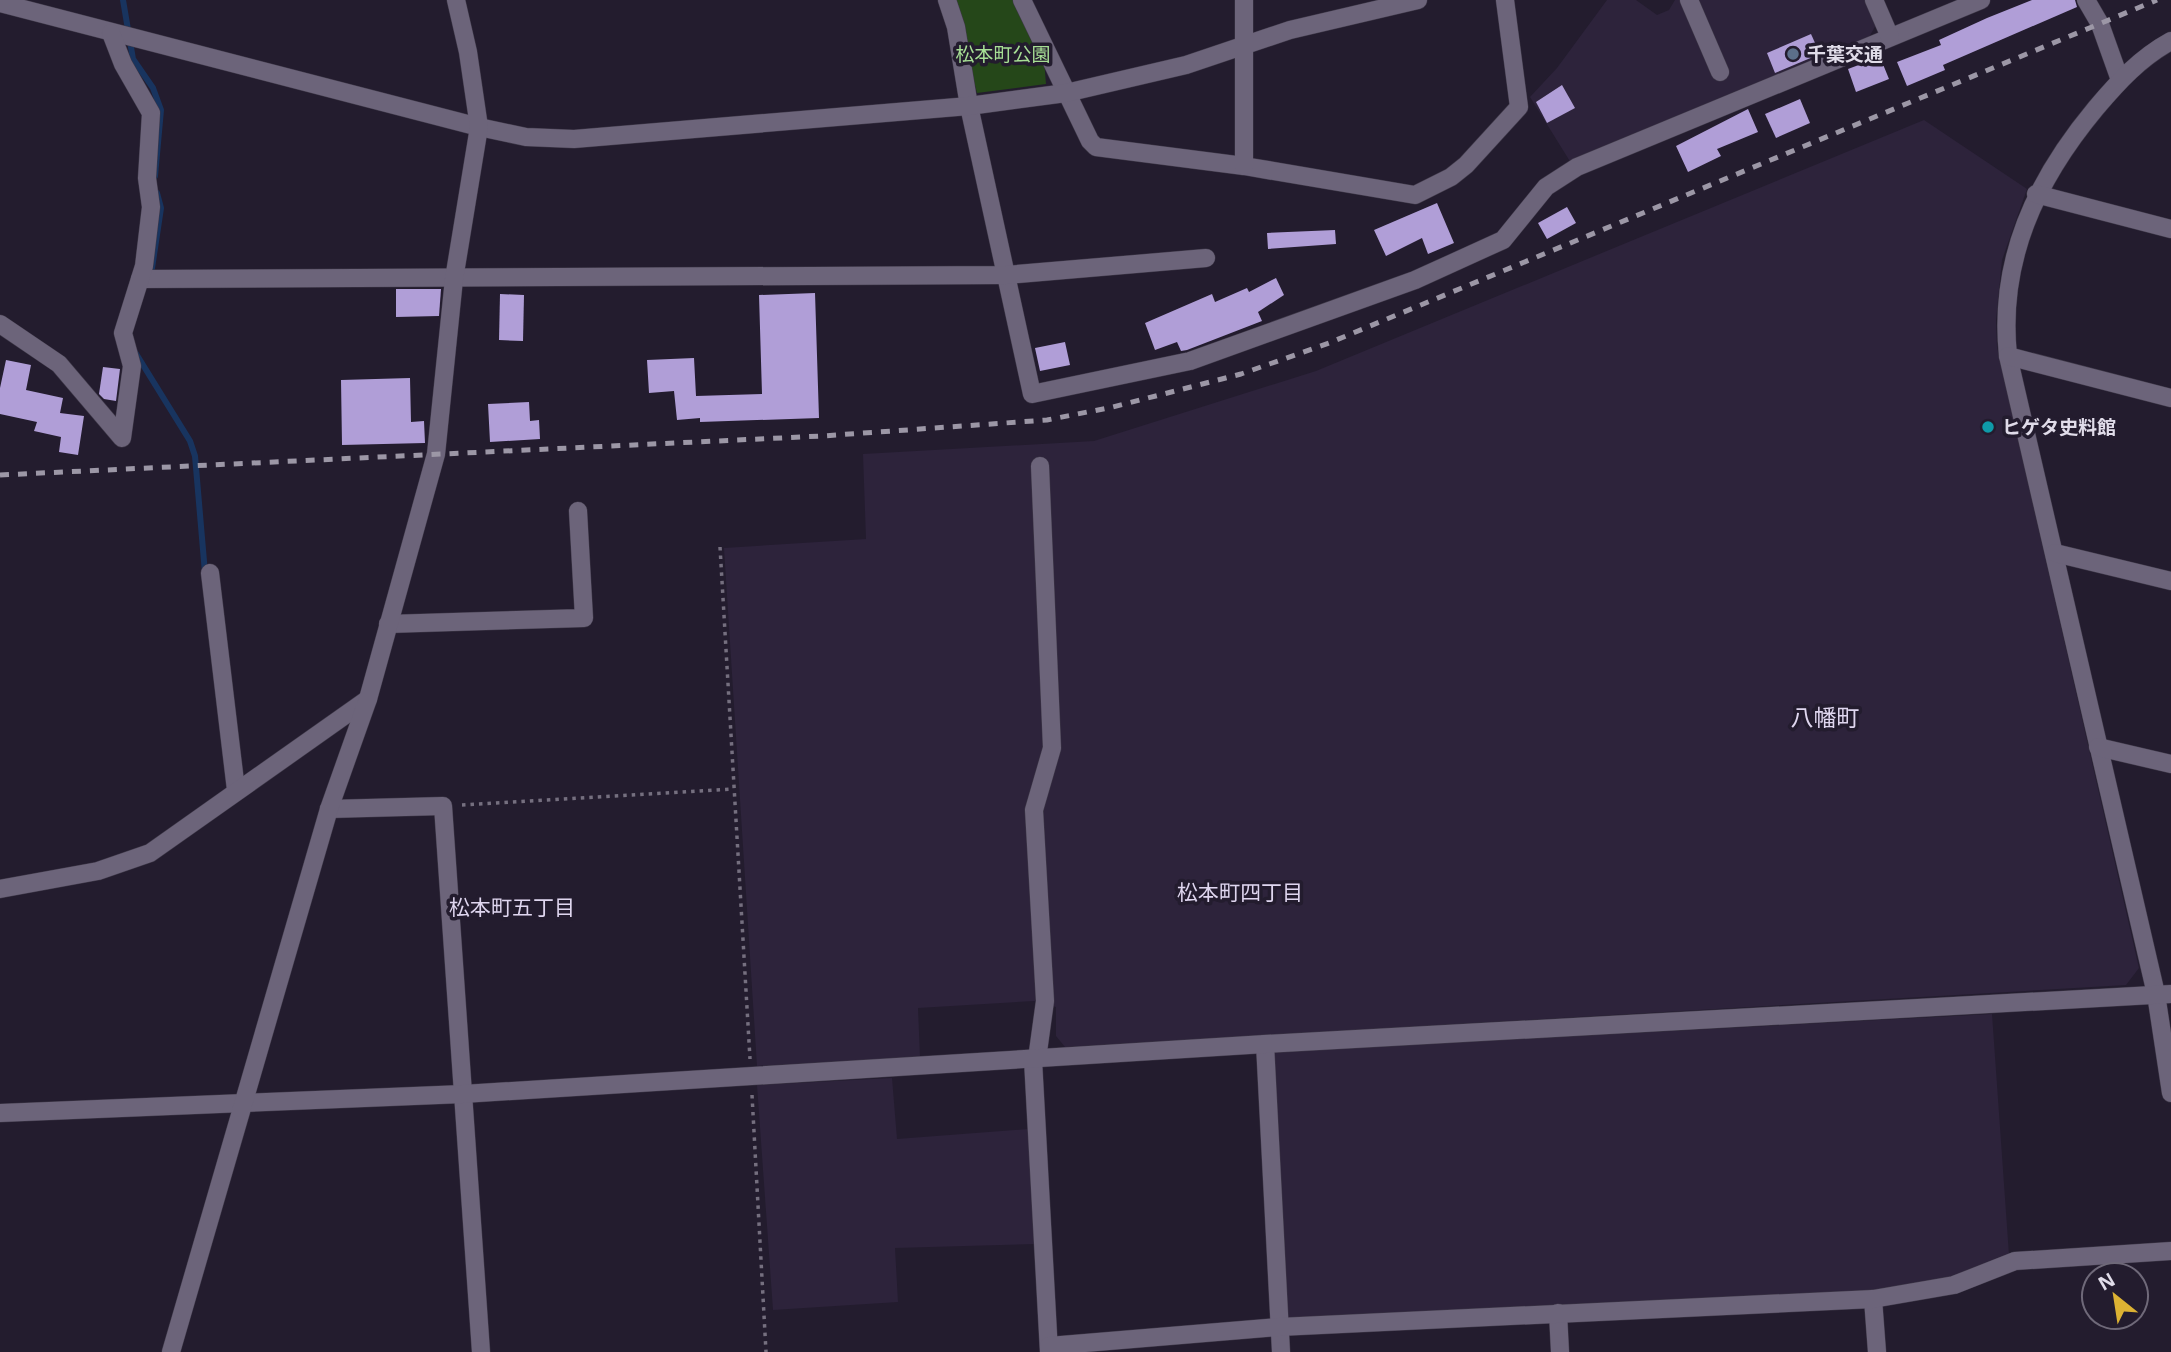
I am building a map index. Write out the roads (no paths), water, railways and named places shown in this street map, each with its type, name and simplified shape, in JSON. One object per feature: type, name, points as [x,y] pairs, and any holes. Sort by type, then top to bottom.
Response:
[{"type":"street","points":[[171,1352],[329,809],[368,699],[436,454],[454,279],[479,127],[468,52],[456,0]]},
{"type":"street","points":[[947,0],[956,27],[969,106],[1032,394],[1190,361],[1415,280],[1503,240],[1546,187],[1577,167],[1981,0]]},
{"type":"street","points":[[1022,0],[1090,141],[1096,146],[1244,166],[1415,195],[1451,177],[1519,107],[1505,0]]},
{"type":"street","points":[[1244,0],[1244,166]]},
{"type":"street","points":[[0,3],[479,127],[526,137],[574,139],[969,106],[1066,93],[1186,65],[1243,45],[1418,0]]},
{"type":"street","points":[[1689,0],[1720,72]]},
{"type":"street","points":[[1874,0],[1890,37]]},
{"type":"street","points":[[2086,0],[2100,24],[2120,80]]},
{"type":"street","points":[[0,324],[59,364],[122,438],[132,366],[123,333],[140,279],[151,207],[147,178],[151,113],[123,64],[116,34]]},
{"type":"street","points":[[2169,44],[2120,80],[2067,142],[2036,194],[2022,229],[2008,283],[2005,330],[2008,356],[2098,747],[2164,994],[2171,1093]]},
{"type":"street","points":[[2036,194],[2171,229]]},
{"type":"street","points":[[140,279],[1006,275],[1206,258]]},
{"type":"street","points":[[2008,356],[2171,398]]},
{"type":"street","points":[[1041,466],[1052,748],[1034,810],[1045,1001],[1035,1059],[1049,1349],[1279,1327],[1874,1299],[1954,1285],[2015,1261],[2171,1251]]},
{"type":"street","points":[[388,624],[584,618],[578,511]]},
{"type":"street","points":[[2055,553],[2171,581]]},
{"type":"street","points":[[210,573],[236,790]]},
{"type":"street","points":[[0,889],[98,871],[150,853],[368,699]]},
{"type":"street","points":[[2098,747],[2171,764]]},
{"type":"street","points":[[329,809],[443,806],[481,1352]]},
{"type":"street","points":[[0,1113],[463,1094],[1265,1044],[2164,994]]},
{"type":"street","points":[[1265,1044],[1281,1352]]},
{"type":"street","points":[[1874,1299],[1877,1352]]},
{"type":"street","points":[[1558,1313],[1560,1352]]},
{"type":"waterway","points":[[123,0],[133,59],[153,88],[161,110],[155,176]]},
{"type":"waterway","points":[[151,275],[161,208],[157,193]]},
{"type":"waterway","points":[[135,352],[190,441],[195,456],[205,573]]},
{"type":"railway","points":[[0,475],[822,436],[1047,420],[1113,407],[1241,374],[1329,343],[2157,0]]},
{"type":"place","name":"千葉交通","points":[[1793,54]]},
{"type":"place","name":"ヒゲタ史料館","points":[[1988,427]]},
{"type":"district","name":"八幡町","points":[[1825,717]]},
{"type":"district","name":"松本町四丁目","points":[[1240,892]]},
{"type":"district","name":"松本町五丁目","points":[[512,907]]},
{"type":"park label","name":"松本町公園","points":[[1003,54]]}]
